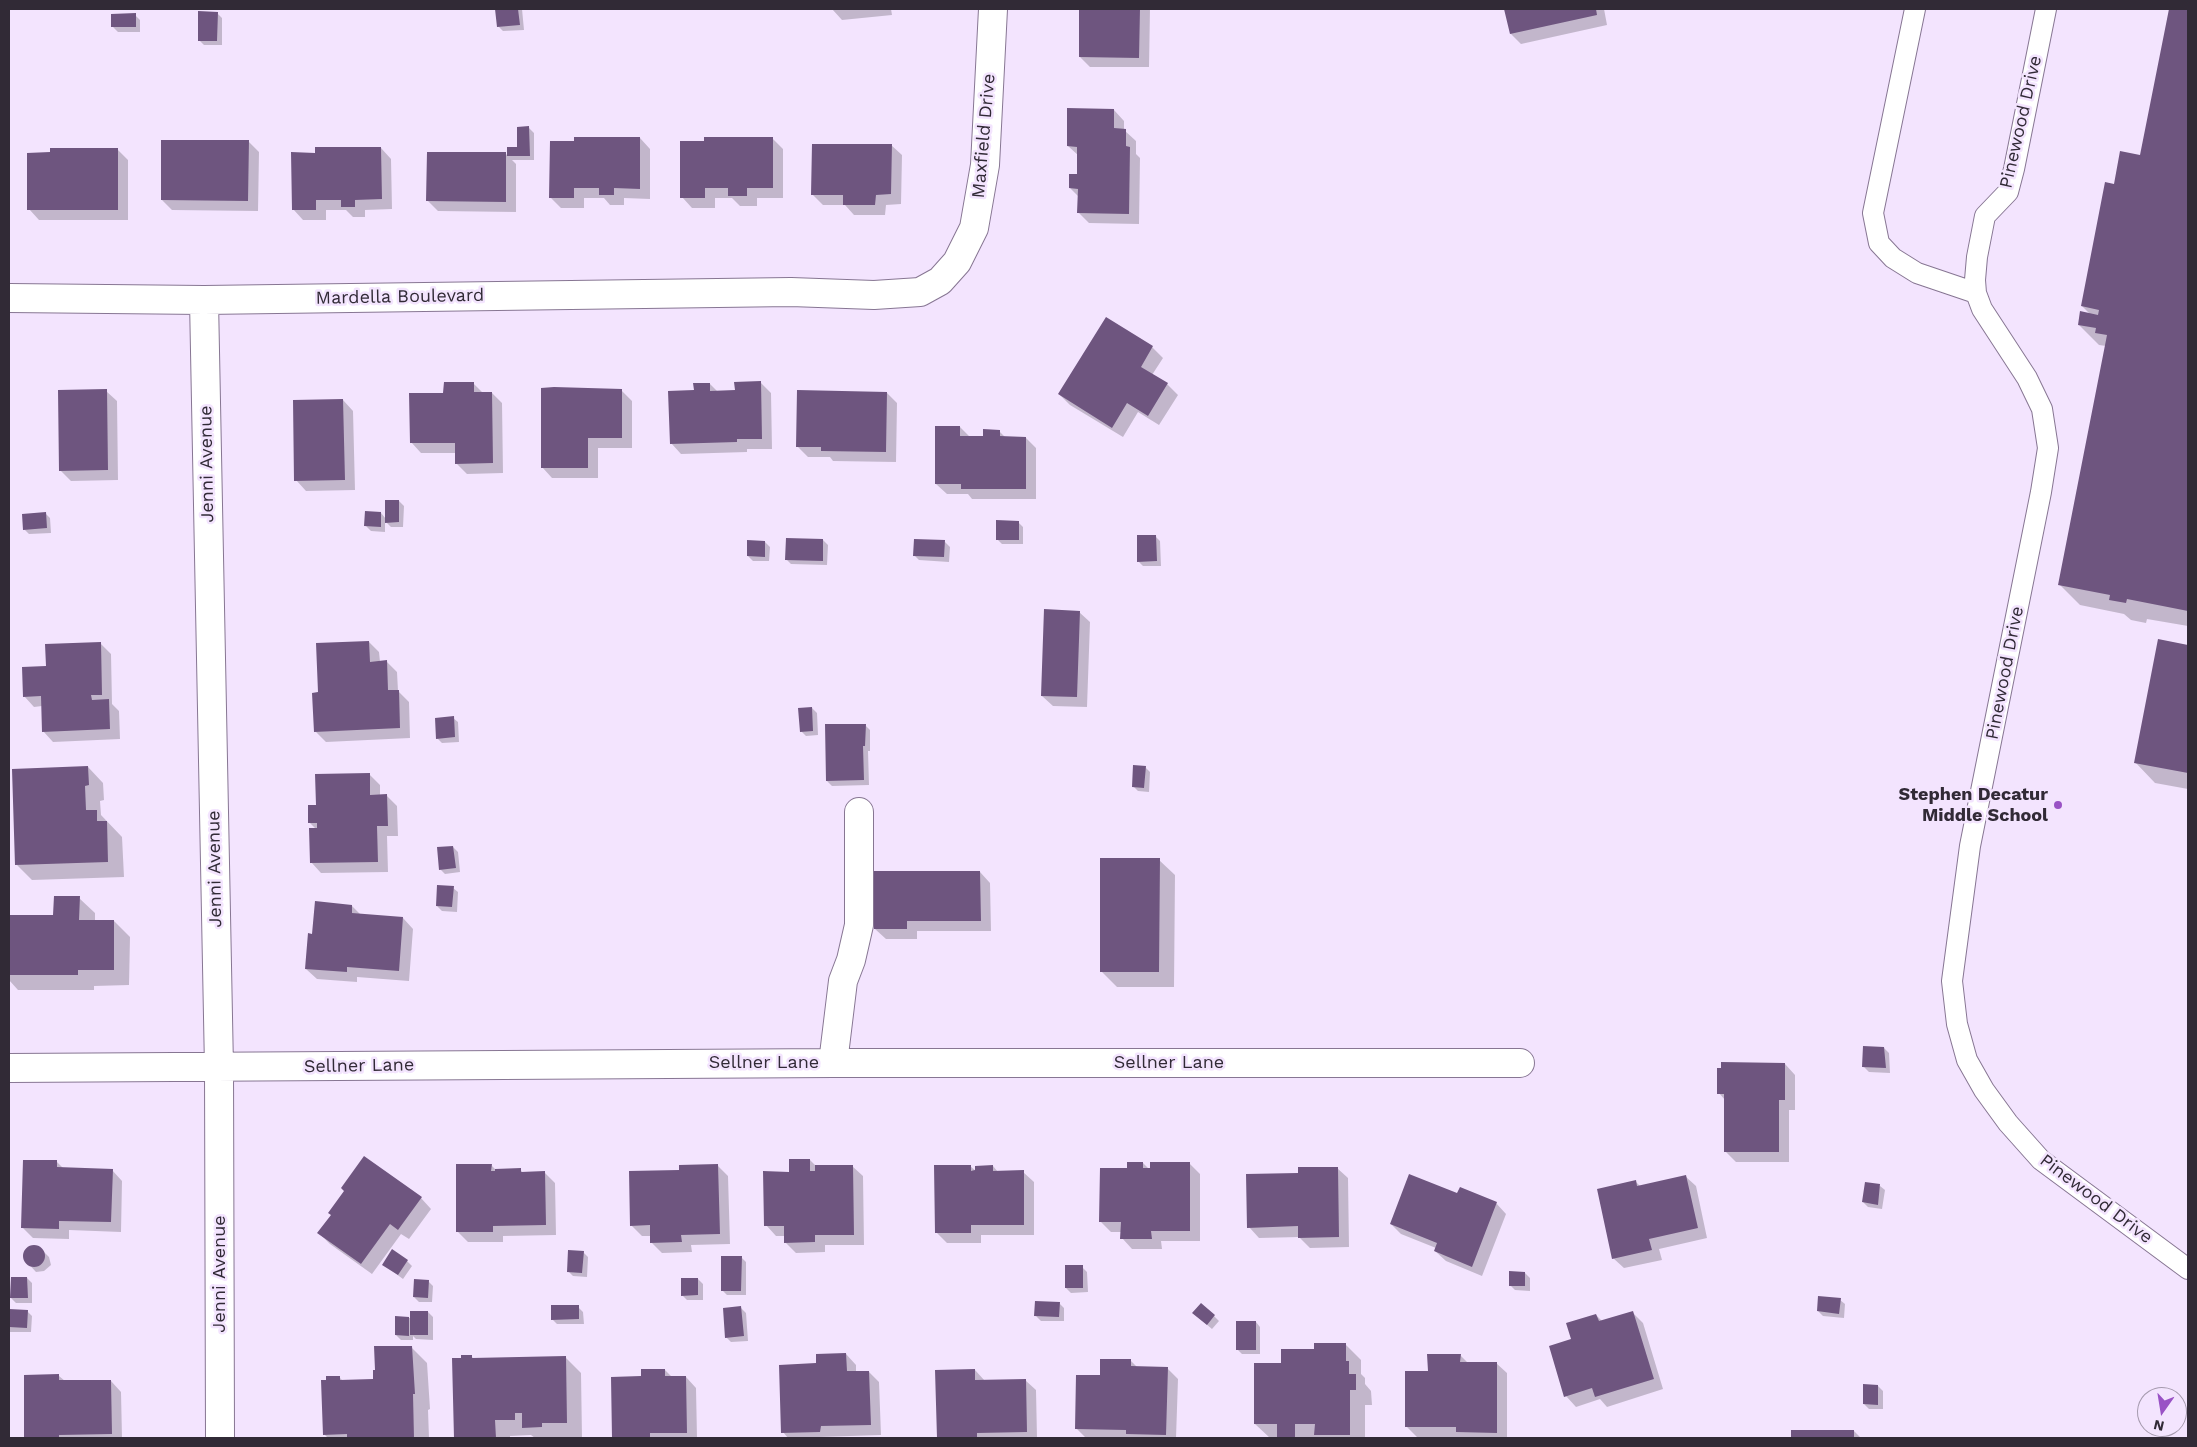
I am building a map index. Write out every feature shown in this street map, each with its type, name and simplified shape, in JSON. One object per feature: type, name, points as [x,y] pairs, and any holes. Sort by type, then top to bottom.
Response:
[{"type":"street","name":"Maxfield Drive","points":[[791,292],[874,295],[920,292],[940,281],[957,262],[974,228],[985,165],[993,9]]},
{"type":"street","name":"Mardella Boulevard","points":[[9,298],[204,300],[791,292]]},
{"type":"street","name":"Jenni Avenue","points":[[204,300],[220,1068],[220,1438]]},
{"type":"street","points":[[833,1063],[843,981],[851,960],[859,925],[859,812]]},
{"type":"street","name":"Sellner Lane","points":[[9,1068],[833,1063],[1520,1063]]},
{"type":"lane","points":[[1914,9],[1873,213],[1879,243],[1893,258],[1916,274],[1976,293]]},
{"type":"lane","name":"Pinewood Drive","points":[[2046,9],[2008,192],[1985,216],[1977,257],[1976,293],[1982,309],[2027,378],[2042,409],[2048,448],[2041,492],[1970,846],[1952,981],[1957,1024],[1967,1060],[1984,1090],[2008,1122],[2041,1160],[2188,1269]]},
{"type":"building","points":[[495,9],[518,9],[520,25],[497,27]]},
{"type":"building","points":[[1079,9],[1140,9],[1139,58],[1079,57]]},
{"type":"building","points":[[1504,9],[1596,9],[1597,15],[1510,34]]},
{"type":"building","points":[[2169,9],[2188,9],[2188,611],[2127,599],[2126,603],[2109,600],[2110,595],[2058,585],[2107,335],[2095,333],[2096,328],[2078,325],[2080,311],[2098,315],[2099,310],[2081,306],[2105,182],[2114,184],[2120,151],[2140,155]]},
{"type":"building","points":[[198,11],[218,12],[217,41],[198,41]]},
{"type":"building","points":[[136,13],[136,27],[111,27],[111,14]]},
{"type":"building","points":[[1067,108],[1114,109],[1114,128],[1126,129],[1126,146],[1130,147],[1129,214],[1077,213],[1078,189],[1069,188],[1069,174],[1077,174],[1077,147],[1067,146]]},
{"type":"building","points":[[529,126],[530,156],[507,156],[507,147],[517,147],[517,127]]},
{"type":"building","points":[[574,137],[640,137],[640,189],[614,188],[614,195],[599,195],[599,188],[574,188],[574,198],[549,198],[550,141],[574,141]]},
{"type":"building","points":[[704,137],[773,137],[773,188],[747,188],[747,196],[728,196],[728,188],[705,188],[705,198],[680,198],[680,141],[704,141]]},
{"type":"building","points":[[161,140],[249,140],[248,201],[161,200]]},
{"type":"building","points":[[812,144],[892,144],[891,194],[876,195],[875,205],[843,205],[843,195],[811,195]]},
{"type":"building","points":[[315,147],[381,147],[382,199],[355,200],[355,207],[341,207],[341,200],[316,200],[316,210],[292,210],[291,152],[315,153]]},
{"type":"building","points":[[50,148],[118,148],[118,210],[27,210],[27,153],[50,152]]},
{"type":"building","points":[[427,152],[506,152],[506,202],[426,201]]},
{"type":"building","points":[[1106,317],[1153,346],[1141,367],[1168,383],[1148,416],[1127,403],[1112,428],[1058,394]]},
{"type":"building","points":[[761,381],[762,439],[737,439],[737,442],[670,444],[668,391],[694,390],[693,383],[710,383],[710,391],[735,390],[734,382]]},
{"type":"building","points":[[444,382],[474,382],[474,392],[492,392],[493,463],[455,464],[455,443],[410,443],[409,393],[443,393]]},
{"type":"building","points":[[541,388],[622,389],[622,438],[588,438],[588,468],[541,468]]},
{"type":"building","points":[[107,389],[108,470],[59,471],[58,390]]},
{"type":"building","points":[[797,390],[887,392],[886,452],[821,451],[821,447],[796,447]]},
{"type":"building","points":[[343,399],[345,480],[294,481],[293,400]]},
{"type":"building","points":[[935,426],[960,426],[960,436],[983,436],[983,429],[1000,430],[1000,436],[1026,437],[1026,489],[961,489],[961,484],[935,484]]},
{"type":"building","points":[[385,500],[399,500],[399,522],[385,523]]},
{"type":"building","points":[[365,511],[381,512],[381,527],[364,526]]},
{"type":"building","points":[[46,512],[47,528],[23,530],[22,514]]},
{"type":"building","points":[[996,520],[1019,521],[1019,540],[996,540]]},
{"type":"building","points":[[1137,535],[1156,535],[1157,561],[1137,562]]},
{"type":"building","points":[[786,538],[823,539],[823,561],[785,560]]},
{"type":"building","points":[[914,539],[945,540],[944,557],[913,556]]},
{"type":"building","points":[[747,540],[765,541],[765,557],[747,556]]},
{"type":"building","points":[[1044,609],[1080,611],[1077,697],[1041,696]]},
{"type":"building","points":[[2158,639],[2188,645],[2188,773],[2134,763]]},
{"type":"building","points":[[369,641],[370,662],[387,660],[388,690],[399,690],[400,728],[314,732],[312,693],[318,692],[316,643]]},
{"type":"building","points":[[101,642],[102,695],[91,695],[92,700],[109,699],[110,729],[42,732],[41,696],[23,697],[22,667],[46,666],[45,644]]},
{"type":"building","points":[[812,707],[813,731],[800,732],[798,708]]},
{"type":"building","points":[[454,716],[455,737],[436,739],[435,718]]},
{"type":"building","points":[[825,724],[866,724],[865,746],[863,746],[864,780],[826,781]]},
{"type":"building","points":[[1133,765],[1146,766],[1144,788],[1132,787]]},
{"type":"building","points":[[88,766],[89,785],[85,786],[86,810],[97,810],[97,821],[107,821],[108,862],[15,865],[12,769]]},
{"type":"building","points":[[370,773],[370,795],[387,794],[388,826],[377,826],[378,862],[310,863],[309,828],[317,828],[317,823],[308,823],[308,805],[316,805],[315,774]]},
{"type":"building","points":[[453,846],[456,868],[439,870],[437,847]]},
{"type":"building","points":[[1100,858],[1160,858],[1159,972],[1100,972]]},
{"type":"building","points":[[874,871],[980,871],[981,921],[907,921],[907,929],[874,929]]},
{"type":"building","points":[[437,885],[454,886],[452,907],[436,906]]},
{"type":"building","points":[[54,896],[80,896],[79,920],[114,920],[114,970],[78,970],[78,975],[9,975],[9,915],[53,915]]},
{"type":"building","points":[[315,901],[352,905],[352,913],[403,917],[399,971],[347,967],[347,972],[305,969],[308,933],[312,934]]},
{"type":"building","points":[[1863,1046],[1884,1047],[1886,1068],[1862,1067]]},
{"type":"building","points":[[1721,1062],[1785,1063],[1785,1100],[1779,1100],[1779,1152],[1724,1152],[1724,1094],[1717,1094],[1717,1068],[1721,1068]]},
{"type":"building","points":[[364,1156],[422,1197],[398,1230],[390,1224],[361,1264],[317,1233],[331,1215],[328,1213],[344,1191],[341,1188]]},
{"type":"building","points":[[789,1159],[810,1159],[810,1171],[815,1171],[815,1165],[853,1165],[854,1235],[815,1235],[815,1242],[784,1243],[784,1226],[764,1226],[763,1171],[789,1172]]},
{"type":"building","points":[[23,1160],[57,1160],[57,1167],[113,1169],[111,1222],[59,1221],[59,1229],[21,1228]]},
{"type":"building","points":[[1127,1162],[1143,1162],[1143,1168],[1150,1168],[1150,1162],[1190,1162],[1190,1231],[1151,1231],[1152,1239],[1120,1239],[1121,1222],[1099,1222],[1100,1168],[1127,1168]]},
{"type":"building","points":[[456,1164],[492,1164],[491,1171],[495,1171],[495,1169],[521,1168],[521,1172],[545,1171],[546,1225],[493,1226],[493,1232],[456,1232]]},
{"type":"building","points":[[718,1164],[720,1234],[681,1235],[682,1242],[650,1243],[650,1225],[630,1226],[629,1171],[679,1170],[679,1165]]},
{"type":"building","points":[[934,1165],[971,1165],[971,1171],[975,1170],[975,1166],[993,1165],[993,1171],[1024,1170],[1024,1225],[971,1225],[971,1233],[935,1233]]},
{"type":"building","points":[[1298,1167],[1338,1167],[1339,1237],[1298,1238],[1298,1226],[1247,1228],[1246,1174],[1298,1173]]},
{"type":"building","points":[[1409,1174],[1457,1193],[1460,1187],[1497,1202],[1472,1267],[1434,1251],[1437,1243],[1390,1224]]},
{"type":"building","points":[[1686,1175],[1698,1228],[1649,1239],[1652,1250],[1612,1259],[1597,1189],[1636,1180],[1637,1186]]},
{"type":"building","points":[[1865,1182],[1880,1184],[1878,1205],[1862,1202]]},
{"type":"building","points":[[34,1245],[42,1248],[45,1256],[42,1264],[34,1267],[26,1264],[23,1256],[26,1248]]},
{"type":"building","points":[[392,1249],[408,1260],[398,1275],[382,1265]]},
{"type":"building","points":[[568,1250],[584,1251],[582,1273],[567,1272]]},
{"type":"building","points":[[721,1256],[742,1256],[741,1291],[721,1291]]},
{"type":"building","points":[[1065,1265],[1083,1265],[1083,1288],[1065,1288]]},
{"type":"building","points":[[1509,1271],[1525,1272],[1525,1286],[1509,1286]]},
{"type":"building","points":[[11,1277],[27,1277],[28,1298],[10,1298]]},
{"type":"building","points":[[681,1278],[698,1278],[698,1295],[681,1296]]},
{"type":"building","points":[[414,1279],[429,1280],[428,1298],[413,1297]]},
{"type":"building","points":[[1818,1296],[1841,1298],[1839,1314],[1817,1311]]},
{"type":"building","points":[[1035,1301],[1060,1302],[1059,1317],[1034,1316]]},
{"type":"building","points":[[1201,1303],[1215,1315],[1207,1325],[1192,1313]]},
{"type":"building","points":[[551,1305],[579,1305],[579,1319],[551,1320]]},
{"type":"building","points":[[741,1306],[744,1336],[725,1338],[723,1308]]},
{"type":"building","points":[[9,1309],[28,1310],[27,1328],[9,1327]]},
{"type":"building","points":[[410,1311],[428,1311],[428,1335],[410,1335]]},
{"type":"building","points":[[1633,1311],[1654,1379],[1595,1397],[1592,1388],[1564,1397],[1549,1346],[1571,1339],[1566,1323],[1596,1314],[1599,1321]]},
{"type":"building","points":[[395,1316],[409,1317],[409,1336],[395,1335]]},
{"type":"building","points":[[1236,1321],[1256,1321],[1256,1350],[1236,1350]]},
{"type":"building","points":[[1314,1343],[1346,1343],[1346,1361],[1349,1361],[1349,1374],[1356,1374],[1356,1390],[1350,1390],[1350,1435],[1314,1435],[1315,1424],[1295,1424],[1295,1437],[1277,1437],[1277,1424],[1254,1424],[1254,1363],[1281,1363],[1281,1349],[1314,1349]]},
{"type":"building","points":[[374,1346],[412,1346],[415,1394],[413,1394],[414,1438],[347,1437],[347,1434],[323,1435],[321,1380],[326,1380],[326,1376],[340,1376],[340,1380],[373,1379],[373,1370],[375,1370]]},
{"type":"building","points":[[846,1353],[847,1371],[869,1371],[871,1425],[821,1426],[820,1432],[781,1433],[779,1365],[816,1363],[816,1354]]},
{"type":"building","points":[[1427,1354],[1461,1354],[1460,1362],[1497,1362],[1497,1433],[1456,1432],[1456,1427],[1405,1427],[1405,1371],[1428,1371]]},
{"type":"building","points":[[461,1355],[472,1355],[472,1358],[566,1356],[567,1423],[542,1423],[542,1427],[522,1428],[522,1413],[515,1413],[515,1420],[495,1420],[496,1438],[454,1438],[452,1358],[461,1358]]},
{"type":"building","points":[[1100,1359],[1131,1359],[1131,1366],[1168,1367],[1166,1435],[1126,1434],[1126,1430],[1075,1429],[1076,1375],[1100,1375]]},
{"type":"building","points":[[641,1369],[665,1369],[665,1376],[686,1376],[687,1433],[650,1433],[650,1438],[612,1438],[611,1377],[641,1376]]},
{"type":"building","points":[[975,1369],[975,1380],[1026,1379],[1027,1432],[977,1433],[977,1438],[937,1438],[935,1370]]},
{"type":"building","points":[[59,1374],[59,1380],[111,1380],[112,1434],[59,1435],[59,1438],[24,1438],[24,1375]]},
{"type":"building","points":[[1863,1384],[1878,1385],[1878,1405],[1863,1404]]},
{"type":"building","points":[[1791,1430],[1854,1430],[1854,1438],[1791,1438]]},
{"type":"place","name":"Stephen Decatur Middle School","points":[[2058,805]]}]
